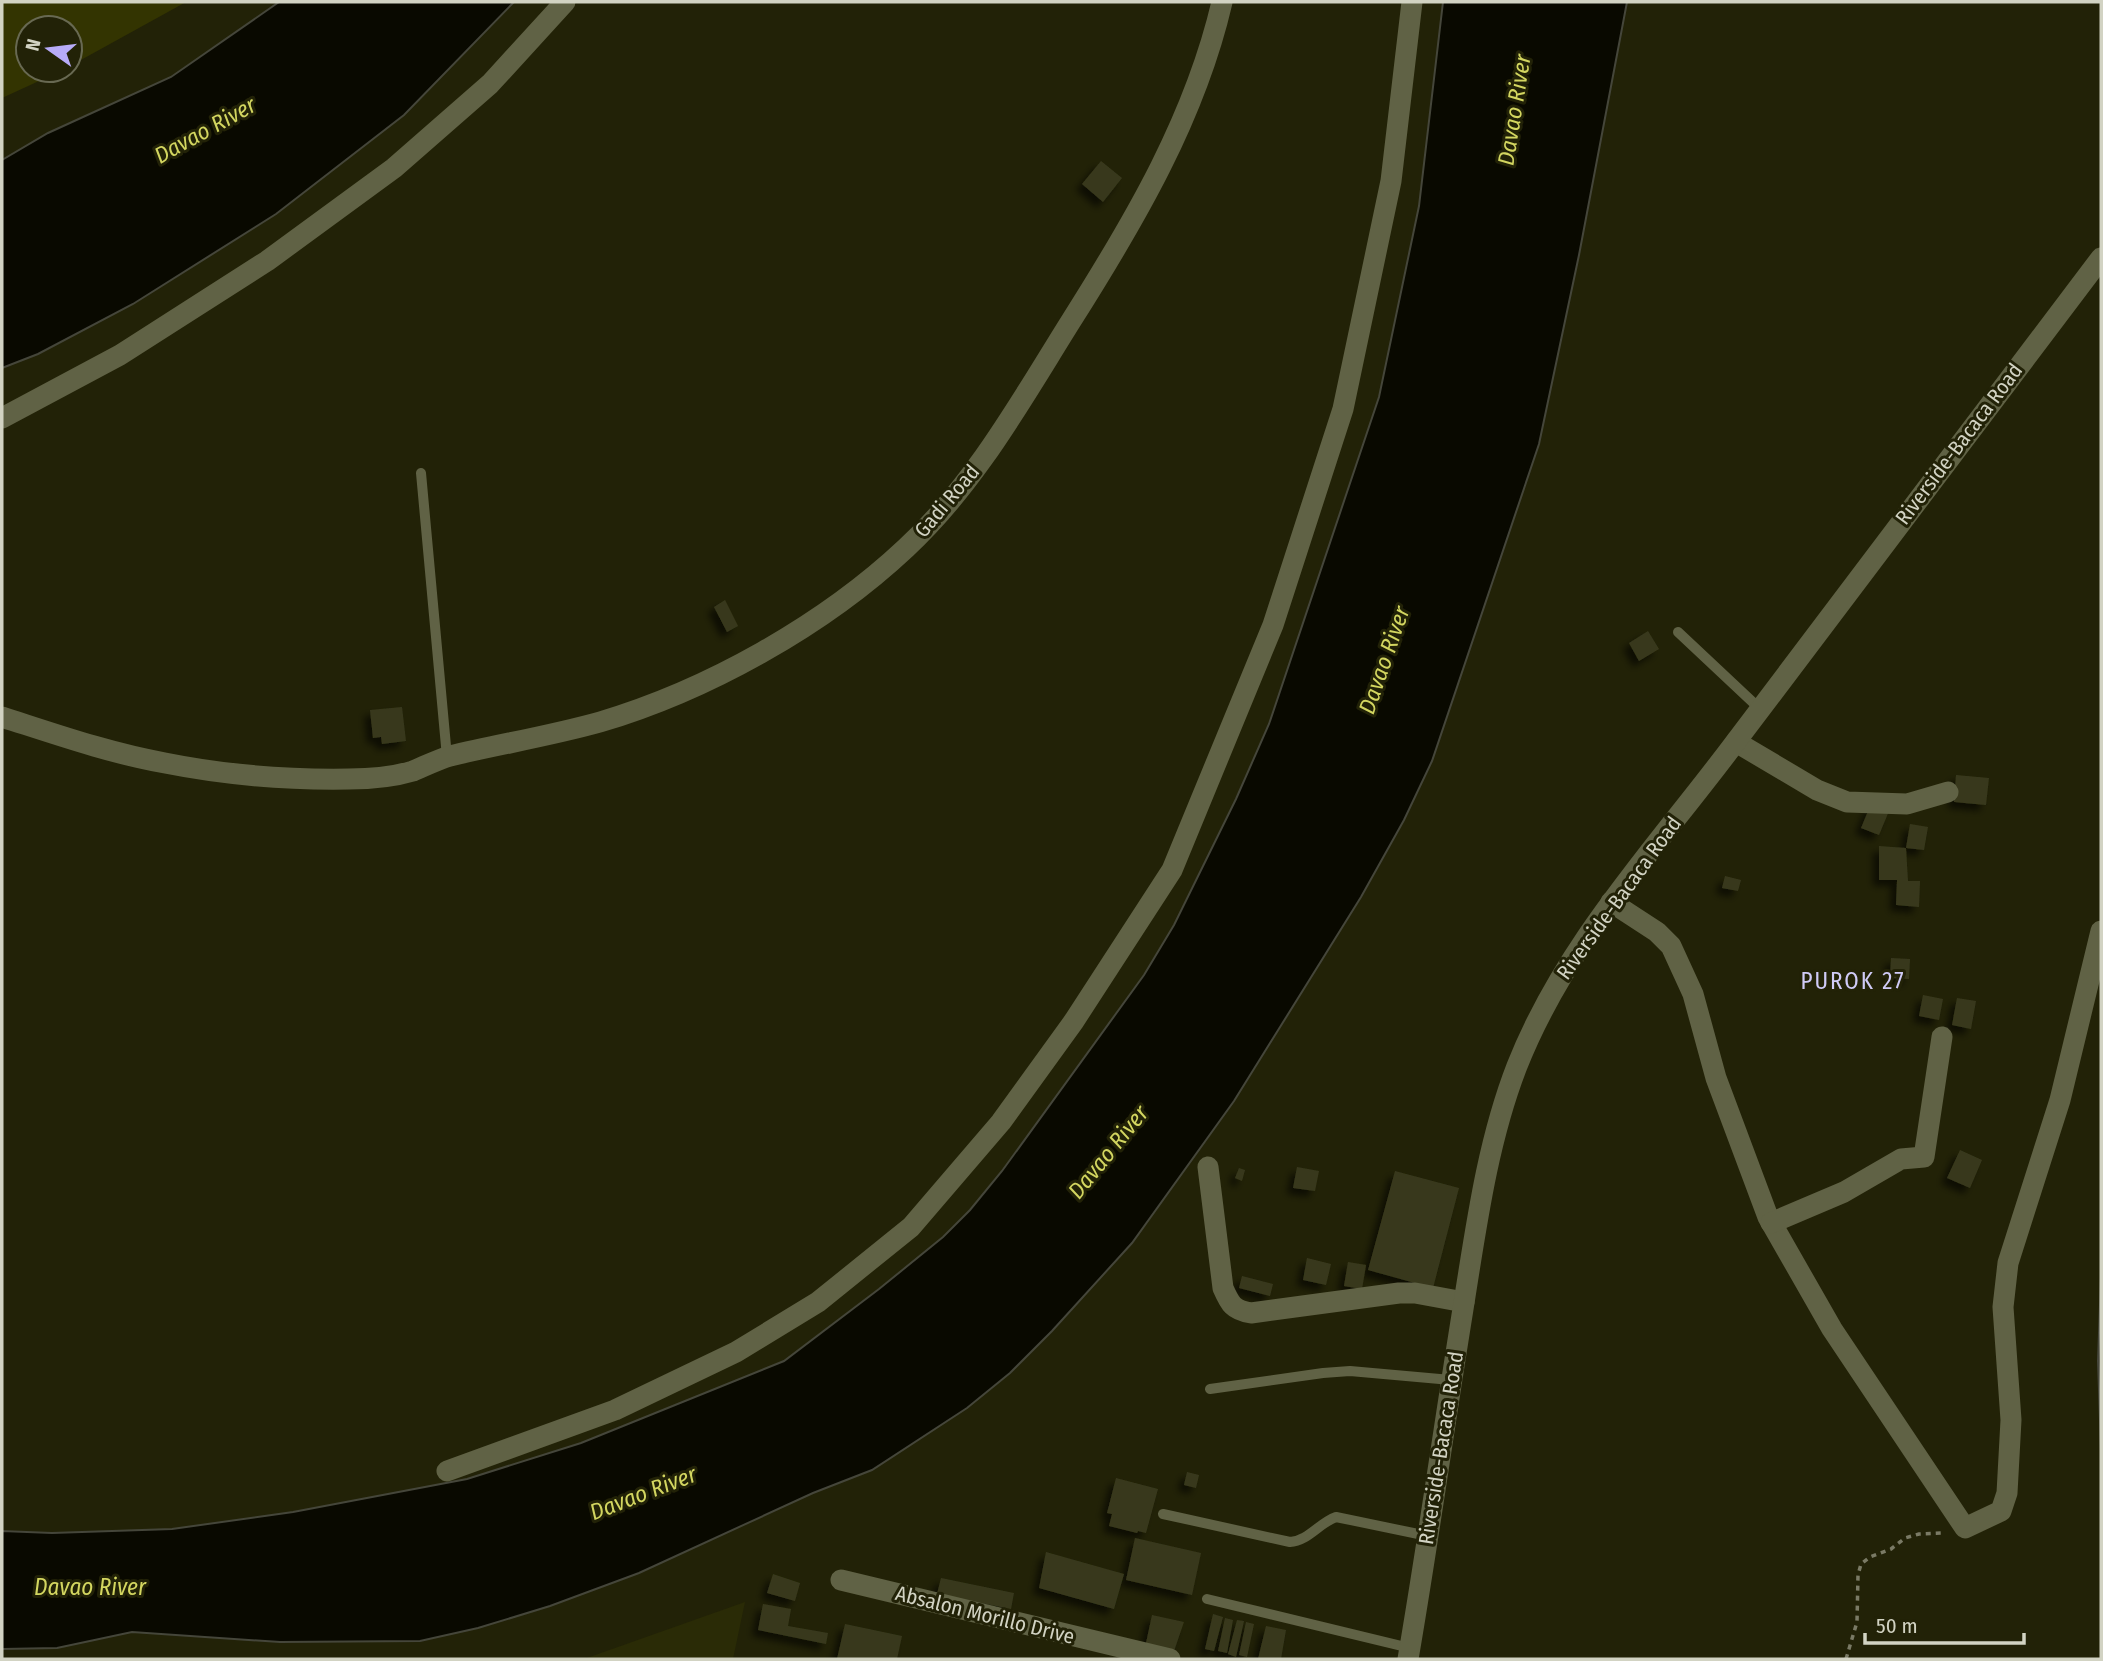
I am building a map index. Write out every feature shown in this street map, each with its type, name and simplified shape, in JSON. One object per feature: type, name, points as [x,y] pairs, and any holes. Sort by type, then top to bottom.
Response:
[{"type":"street","points":[[2,418],[120,355],[267,261],[394,168],[490,84],[565,2]]},
{"type":"street","name":"Gadi Road","points":[[2,717],[82,743],[163,763],[253,775],[353,779],[394,776],[447,757],[603,721],[714,677],[779,642],[846,598],[907,548],[960,490],[1008,421],[1078,311],[1155,181],[1178,134],[1207,61],[1222,2]]},
{"type":"street","points":[[447,1471],[615,1410],[736,1352],[818,1302],[911,1227],[1001,1122],[1074,1021],[1172,870],[1277,613],[1343,409],[1391,181],[1412,2]]},
{"type":"street","name":"Riverside-Bacaca Road","points":[[1409,1654],[1477,1224],[1495,1137],[1516,1070],[1537,1018],[1566,967],[1611,902],[2101,258]]},
{"type":"street","points":[[1735,742],[1817,790],[1847,803],[1907,804],[1948,792]]},
{"type":"street","points":[[1611,902],[1657,932],[1671,946],[1693,994],[1716,1078],[1771,1223],[1832,1329],[1965,1528],[2001,1511],[2007,1493],[2011,1420],[2003,1307],[2008,1262],[2060,1100],[2101,931]]},
{"type":"street","points":[[1771,1223],[1844,1192],[1901,1158],[1924,1157],[1942,1037]]},
{"type":"street","points":[[1208,1167],[1223,1288],[1231,1306],[1238,1311],[1262,1311],[1399,1293],[1415,1293],[1464,1302]]},
{"type":"street","name":"Absalon Morillo Drive","points":[[841,1580],[1090,1650],[1170,1659]]},
{"type":"lane","points":[[421,472],[447,757]]},
{"type":"lane","points":[[1678,632],[1760,709]]},
{"type":"lane","points":[[1210,1389],[1350,1371],[1451,1380]]},
{"type":"lane","points":[[1163,1514],[1290,1542],[1300,1540],[1336,1517],[1428,1536]]},
{"type":"lane","points":[[1207,1599],[1409,1654]]},
{"type":"path","points":[[1846,1659],[1857,1622],[1858,1575],[1861,1564],[1870,1557],[1891,1549],[1905,1538],[1965,1528]]},
{"type":"shaded area","points":[[2,2],[186,2],[84,58],[84,14],[14,14],[14,84],[32,84],[2,98]]},
{"type":"shaded area","points":[[745,1602],[733,1659],[584,1659]]},
{"type":"water","name":"Davao River","points":[[279,2],[514,2],[404,115],[276,214],[133,304],[38,354],[2,368],[2,160],[48,133],[171,77]]},
{"type":"water","name":"Davao River","points":[[1443,2],[1627,2],[1579,255],[1539,444],[1432,761],[1404,820],[1361,897],[1234,1101],[1132,1243],[1010,1373],[967,1408],[872,1470],[813,1493],[639,1573],[550,1606],[478,1628],[420,1641],[280,1642],[132,1632],[57,1648],[2,1649],[2,1531],[52,1533],[172,1529],[293,1512],[467,1479],[581,1443],[784,1361],[879,1289],[943,1237],[970,1210],[1002,1171],[1144,975],[1174,925],[1236,799],[1269,724],[1379,397],[1419,206]]},
{"type":"water","points":[[2101,1277],[2101,1449],[2098,1361]]},
{"type":"building","points":[[1101,161],[1122,178],[1103,202],[1082,184]]},
{"type":"building","points":[[725,600],[738,626],[727,632],[714,607]]},
{"type":"building","points":[[1648,631],[1659,649],[1639,661],[1629,643]]},
{"type":"building","points":[[402,707],[406,741],[382,744],[381,737],[373,738],[370,710]]},
{"type":"building","points":[[1956,775],[1989,778],[1986,805],[1954,802]]},
{"type":"building","points":[[1871,804],[1889,811],[1879,835],[1861,828]]},
{"type":"building","points":[[1910,824],[1928,827],[1924,850],[1906,848]]},
{"type":"building","points":[[1879,846],[1906,848],[1908,881],[1920,881],[1919,907],[1896,905],[1897,880],[1879,880]]},
{"type":"building","points":[[1725,876],[1741,880],[1738,891],[1722,888]]},
{"type":"building","points":[[1891,958],[1910,959],[1909,979],[1890,978]]},
{"type":"building","points":[[1923,995],[1943,999],[1939,1020],[1919,1016]]},
{"type":"building","points":[[1957,998],[1976,1001],[1971,1029],[1952,1025]]},
{"type":"building","points":[[1960,1150],[1982,1160],[1970,1188],[1947,1178]]},
{"type":"building","points":[[1297,1167],[1319,1171],[1315,1191],[1293,1188]]},
{"type":"building","points":[[1239,1168],[1245,1170],[1242,1181],[1235,1178]]},
{"type":"building","points":[[1395,1171],[1459,1188],[1433,1288],[1368,1270]]},
{"type":"building","points":[[1307,1258],[1331,1264],[1326,1285],[1303,1280]]},
{"type":"building","points":[[1348,1262],[1366,1265],[1362,1289],[1344,1286]]},
{"type":"building","points":[[1242,1276],[1273,1284],[1270,1296],[1239,1288]]},
{"type":"building","points":[[1187,1472],[1199,1475],[1196,1488],[1184,1485]]},
{"type":"building","points":[[1116,1478],[1158,1489],[1146,1533],[1109,1526],[1112,1514],[1107,1513]]},
{"type":"building","points":[[1135,1538],[1201,1553],[1192,1595],[1126,1580]]},
{"type":"building","points":[[1046,1552],[1124,1574],[1114,1609],[1039,1588]]},
{"type":"building","points":[[773,1574],[800,1583],[795,1601],[767,1593]]},
{"type":"building","points":[[941,1578],[1014,1593],[1011,1609],[937,1594]]},
{"type":"building","points":[[763,1604],[791,1609],[788,1626],[828,1633],[826,1644],[758,1630]]},
{"type":"building","points":[[1213,1614],[1223,1617],[1214,1651],[1205,1649]]},
{"type":"building","points":[[1152,1615],[1184,1622],[1174,1651],[1146,1643]]},
{"type":"building","points":[[1225,1618],[1233,1620],[1227,1653],[1218,1651]]},
{"type":"building","points":[[1237,1620],[1244,1621],[1236,1657],[1228,1654]]},
{"type":"building","points":[[1246,1622],[1254,1624],[1247,1657],[1239,1655]]},
{"type":"building","points":[[845,1624],[902,1636],[897,1659],[837,1659]]},
{"type":"building","points":[[1266,1626],[1286,1630],[1281,1659],[1258,1659]]},
{"type":"district","name":"PUROK 27","points":[[1853,981]]}]
